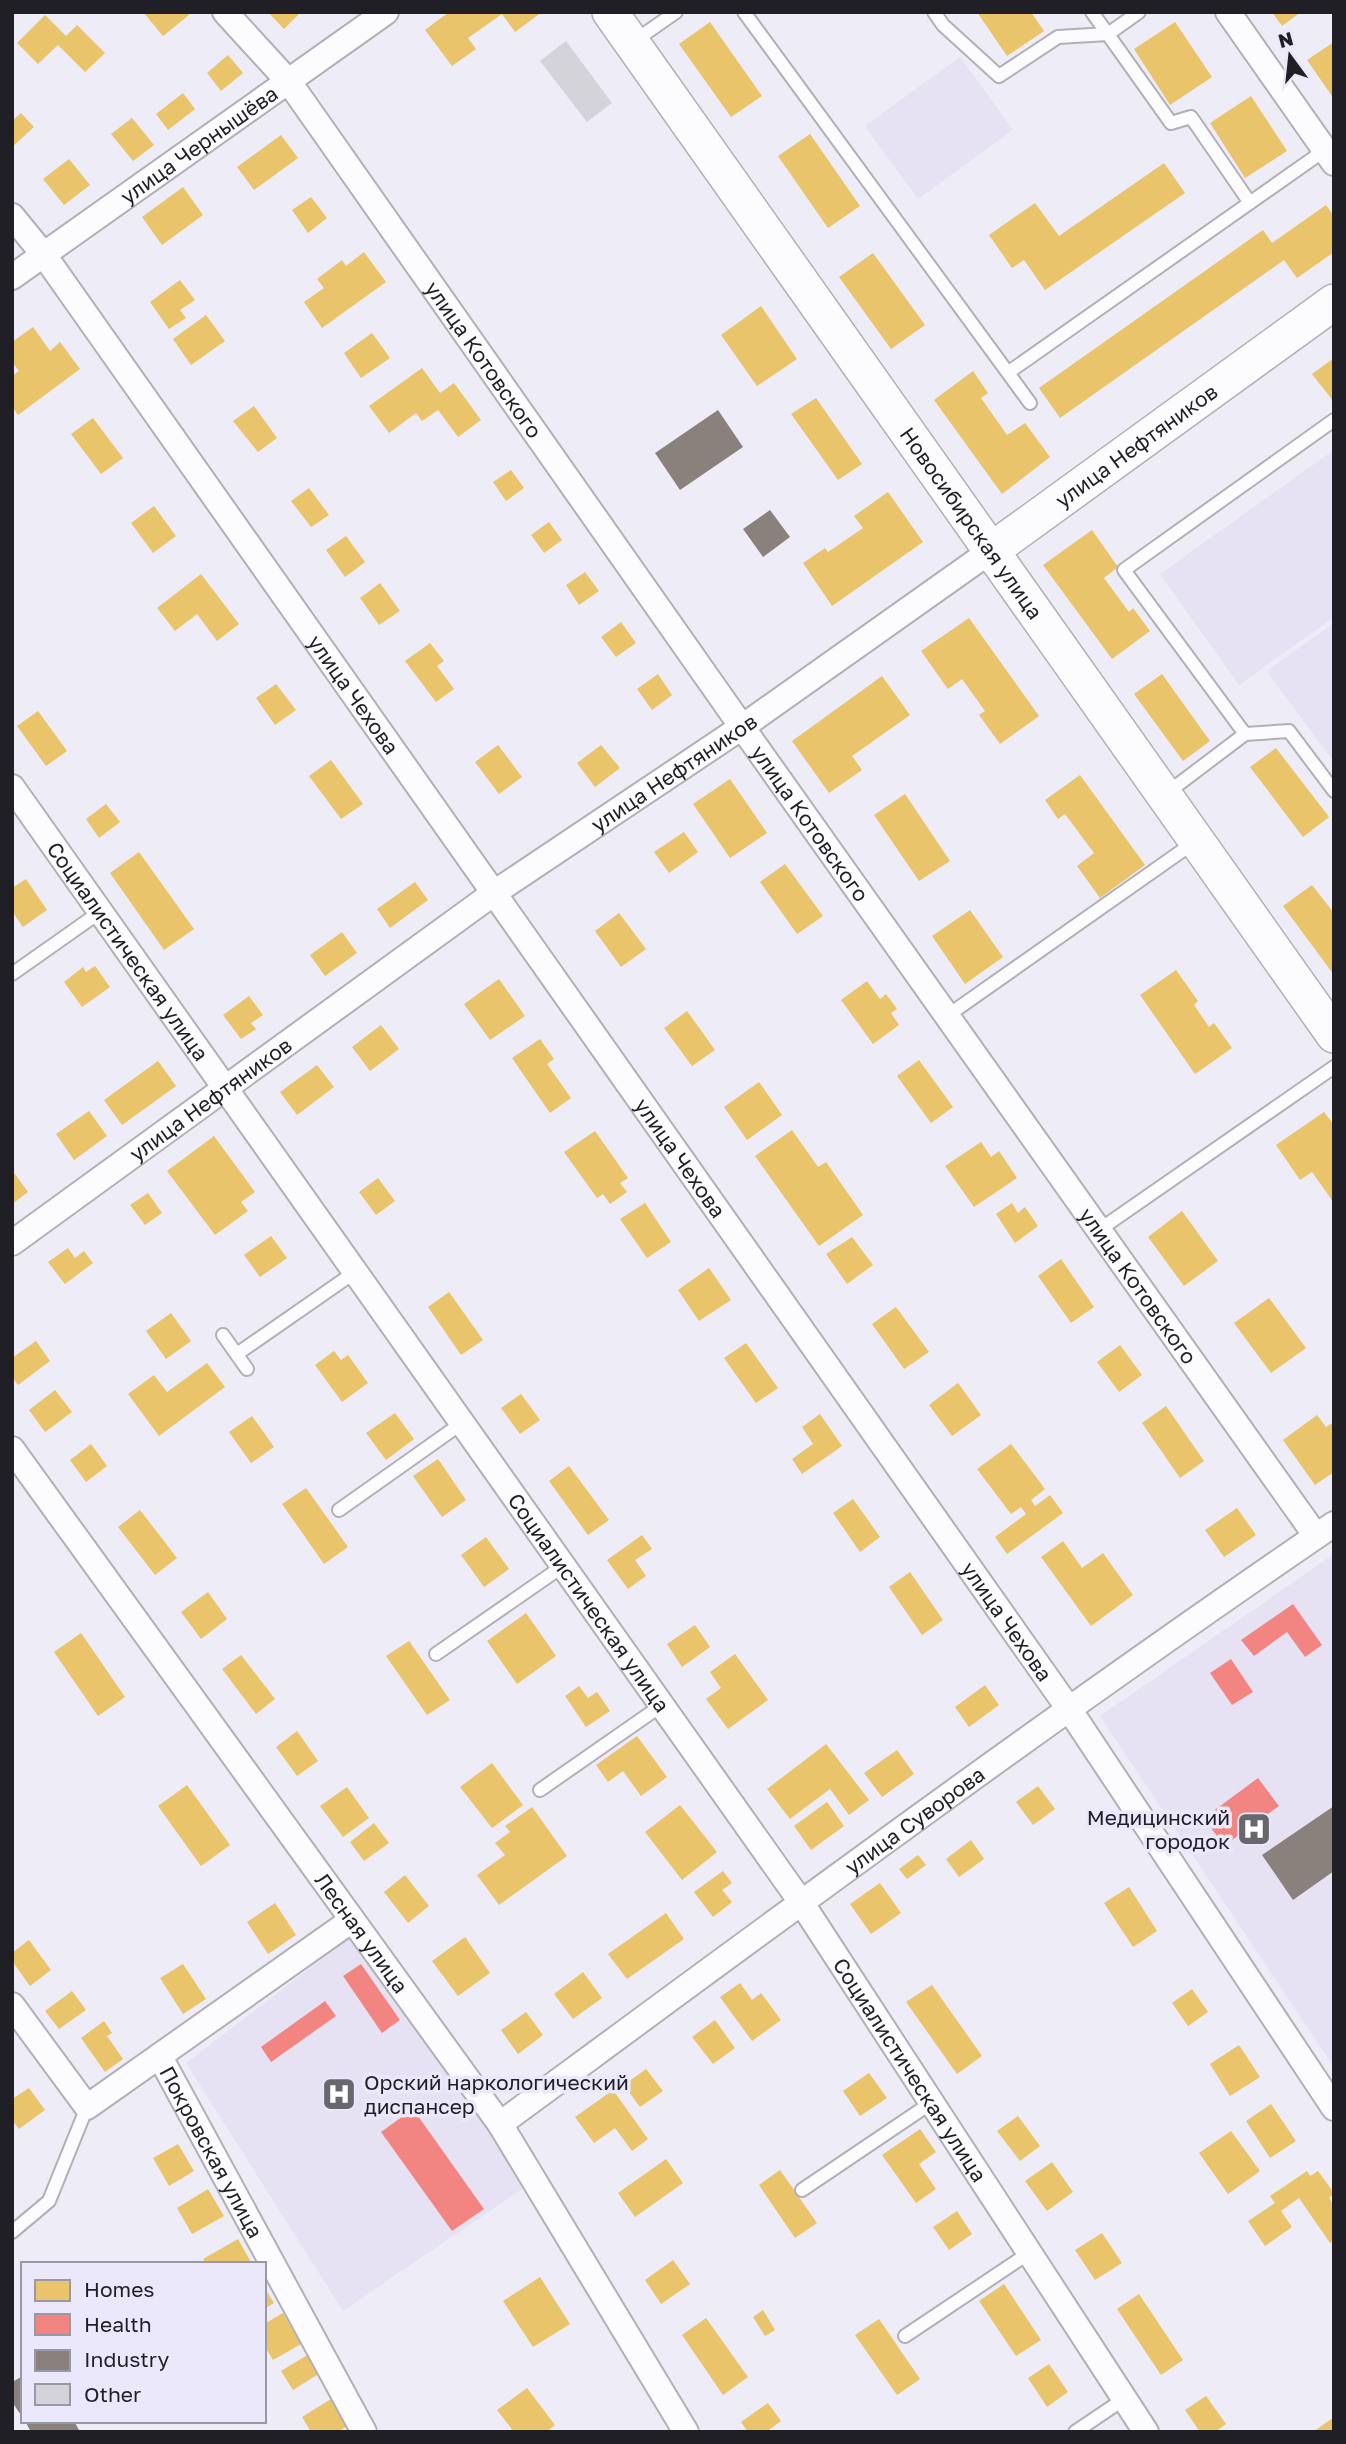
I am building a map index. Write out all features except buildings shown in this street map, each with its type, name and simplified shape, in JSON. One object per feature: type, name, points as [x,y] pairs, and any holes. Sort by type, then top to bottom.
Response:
[{"type":"main road","name":"Новосибирская улица","points":[[610,12],[1334,1035]]},
{"type":"main road","name":"улица Нефтяников","points":[[992,551],[1334,302]]},
{"type":"street","name":"улица Котовского","points":[[226,12],[289,82],[1099,1230],[1325,1530]]},
{"type":"street","name":"улица Чернышёва","points":[[12,277],[386,12]]},
{"type":"street","points":[[1228,12],[1329,157]]},
{"type":"street","name":"улица Чехова","points":[[12,216],[44,255],[1069,1709],[1334,2108]]},
{"type":"street","name":"улица Нефтяников","points":[[12,1243],[494,893],[742,727],[992,551]]},
{"type":"street","name":"Социалистическая улица","points":[[12,787],[801,1902],[1146,2432]]},
{"type":"street","name":"Лесная улица","points":[[12,1449],[500,2123],[678,2429]]},
{"type":"street","name":"улица Суворова","points":[[500,2123],[1069,1709],[1325,1530]]},
{"type":"street","points":[[12,2004],[87,2107],[352,1920]]},
{"type":"street","name":"Покровская улица","points":[[160,2057],[364,2432]]},
{"type":"lane","points":[[632,43],[676,12]]},
{"type":"lane","points":[[744,12],[1030,403]]},
{"type":"lane","points":[[934,12],[943,24],[999,76],[1058,37],[1108,34],[1139,12]]},
{"type":"lane","points":[[1093,12],[1171,124],[1191,117],[1250,203]]},
{"type":"lane","points":[[1009,372],[1250,203],[1329,157]]},
{"type":"lane","points":[[1245,734],[1124,570],[1334,420]]},
{"type":"lane","points":[[1164,795],[1245,734],[1289,730],[1334,792]]},
{"type":"lane","points":[[947,1016],[1196,841]]},
{"type":"lane","points":[[12,974],[100,912]]},
{"type":"lane","points":[[1099,1230],[1334,1067]]},
{"type":"lane","points":[[237,1354],[355,1272]]},
{"type":"lane","points":[[223,1335],[247,1369]]},
{"type":"lane","points":[[338,1510],[462,1423]]},
{"type":"lane","points":[[436,1654],[563,1566]]},
{"type":"lane","points":[[540,1790],[662,1705]]},
{"type":"lane","points":[[803,2190],[932,2103]]},
{"type":"lane","points":[[12,2232],[49,2201],[87,2107]]},
{"type":"lane","points":[[905,2336],[1030,2253]]},
{"type":"lane","points":[[1074,2432],[1124,2399]]},
{"type":"shaded area","points":[[960,57],[1013,130],[918,199],[865,126]]},
{"type":"shaded area","points":[[1334,450],[1334,617],[1239,685],[1160,574]]},
{"type":"shaded area","points":[[1334,623],[1334,762],[1266,671]]},
{"type":"shaded area","name":"Медицинский городок","points":[[1334,1554],[1334,2067],[1100,1716]]},
{"type":"shaded area","name":"Орский наркологический диспансер","points":[[356,1933],[496,2126],[522,2189],[343,2311],[186,2063]]},
{"type":"place","name":"Медицинский городок","points":[[1254,1829]]},
{"type":"place","name":"Орский наркологический диспансер","points":[[339,2094]]}]
